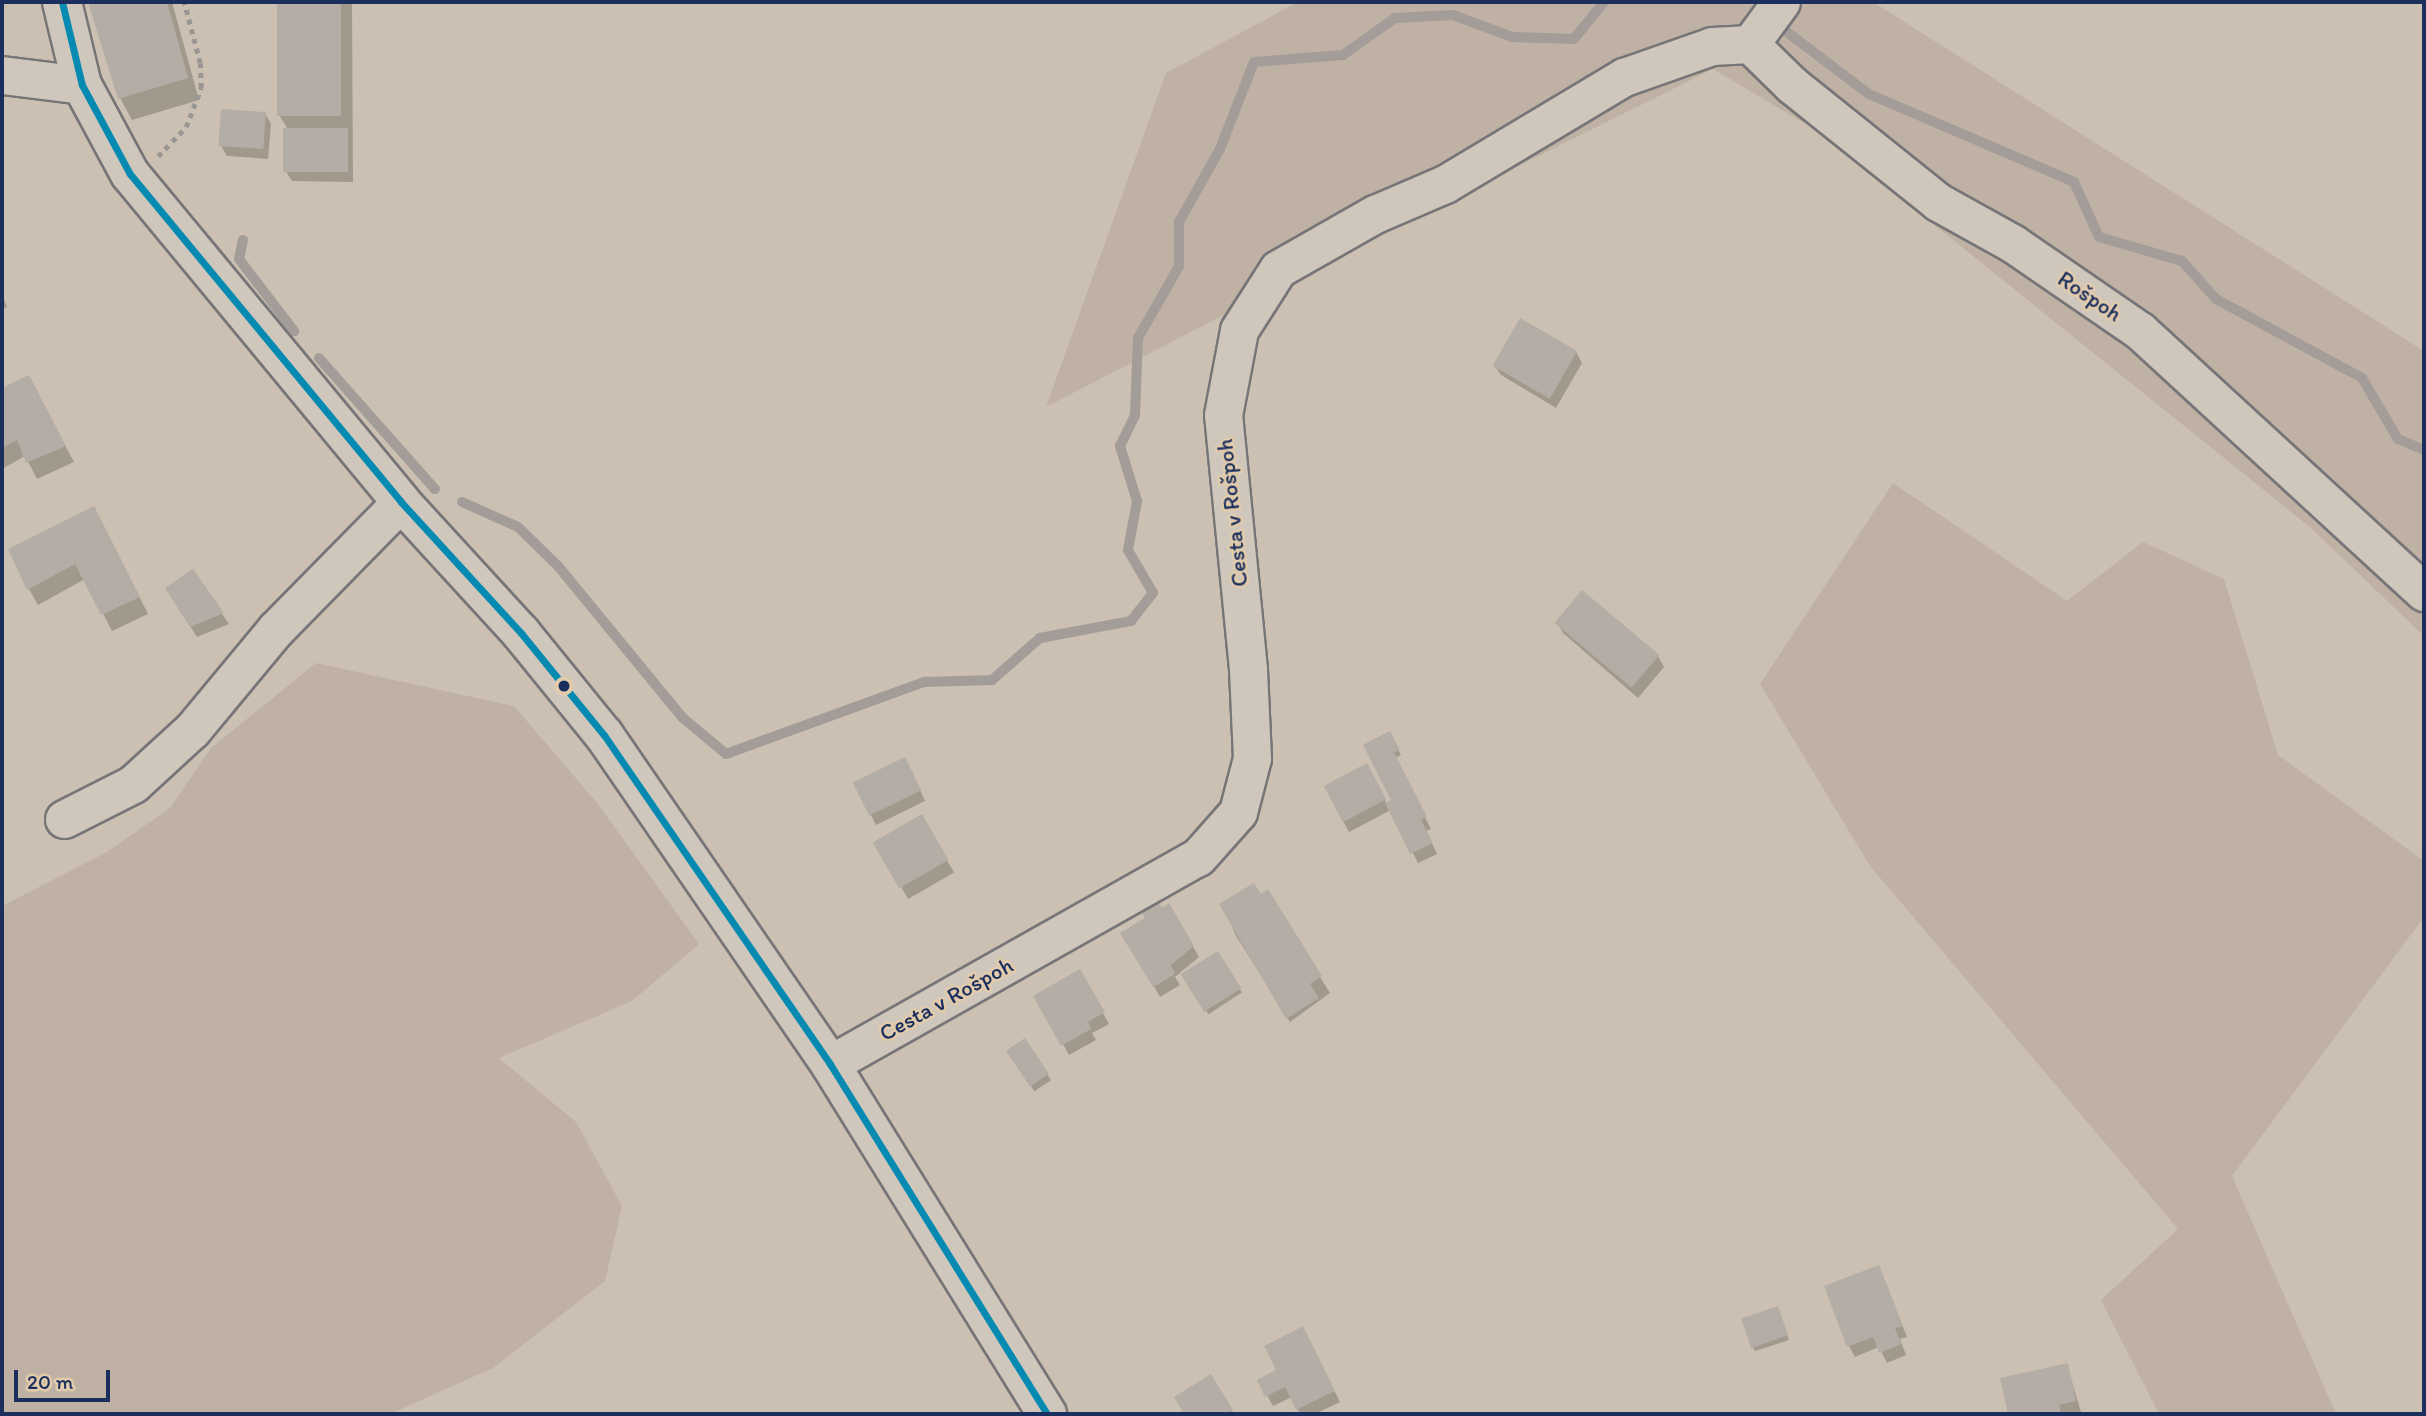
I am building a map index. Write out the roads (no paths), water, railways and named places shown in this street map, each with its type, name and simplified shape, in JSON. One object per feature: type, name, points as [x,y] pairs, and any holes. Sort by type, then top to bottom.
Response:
[{"type":"street","points":[[62,2],[82,85],[130,174],[401,502],[521,634],[604,735],[830,1064],[1047,1414]]},
{"type":"street","name":"Rošpoh","points":[[1765,24],[1792,85],[1937,202],[2012,243],[2140,331],[2424,592]]},
{"type":"street","name":"Cesta v Rošpoh","points":[[830,1064],[1198,857],[1238,812],[1252,758],[1248,669],[1223,415],[1239,330],[1278,269],[1376,214],[1445,184],[1624,77],[1765,24]]},
{"type":"street","points":[[2,75],[82,85]]},
{"type":"street","points":[[64,819],[133,784],[192,730],[275,630],[401,502]]},
{"type":"waterway","points":[[462,502],[518,527],[558,566],[683,718],[726,754],[924,682],[992,680],[1040,638],[1131,621],[1153,593],[1128,550],[1137,501],[1120,446],[1135,415],[1138,338],[1179,266],[1179,222],[1220,149],[1254,62],[1343,55],[1395,18],[1453,15],[1512,37],[1574,39],[1604,2]]},
{"type":"waterway","points":[[1775,23],[1869,94],[2074,182],[2099,237],[2182,261],[2216,299],[2362,378],[2398,439],[2424,450]]},
{"type":"waterway","points":[[243,240],[239,259],[294,331]]},
{"type":"waterway","points":[[319,358],[435,489]]}]
